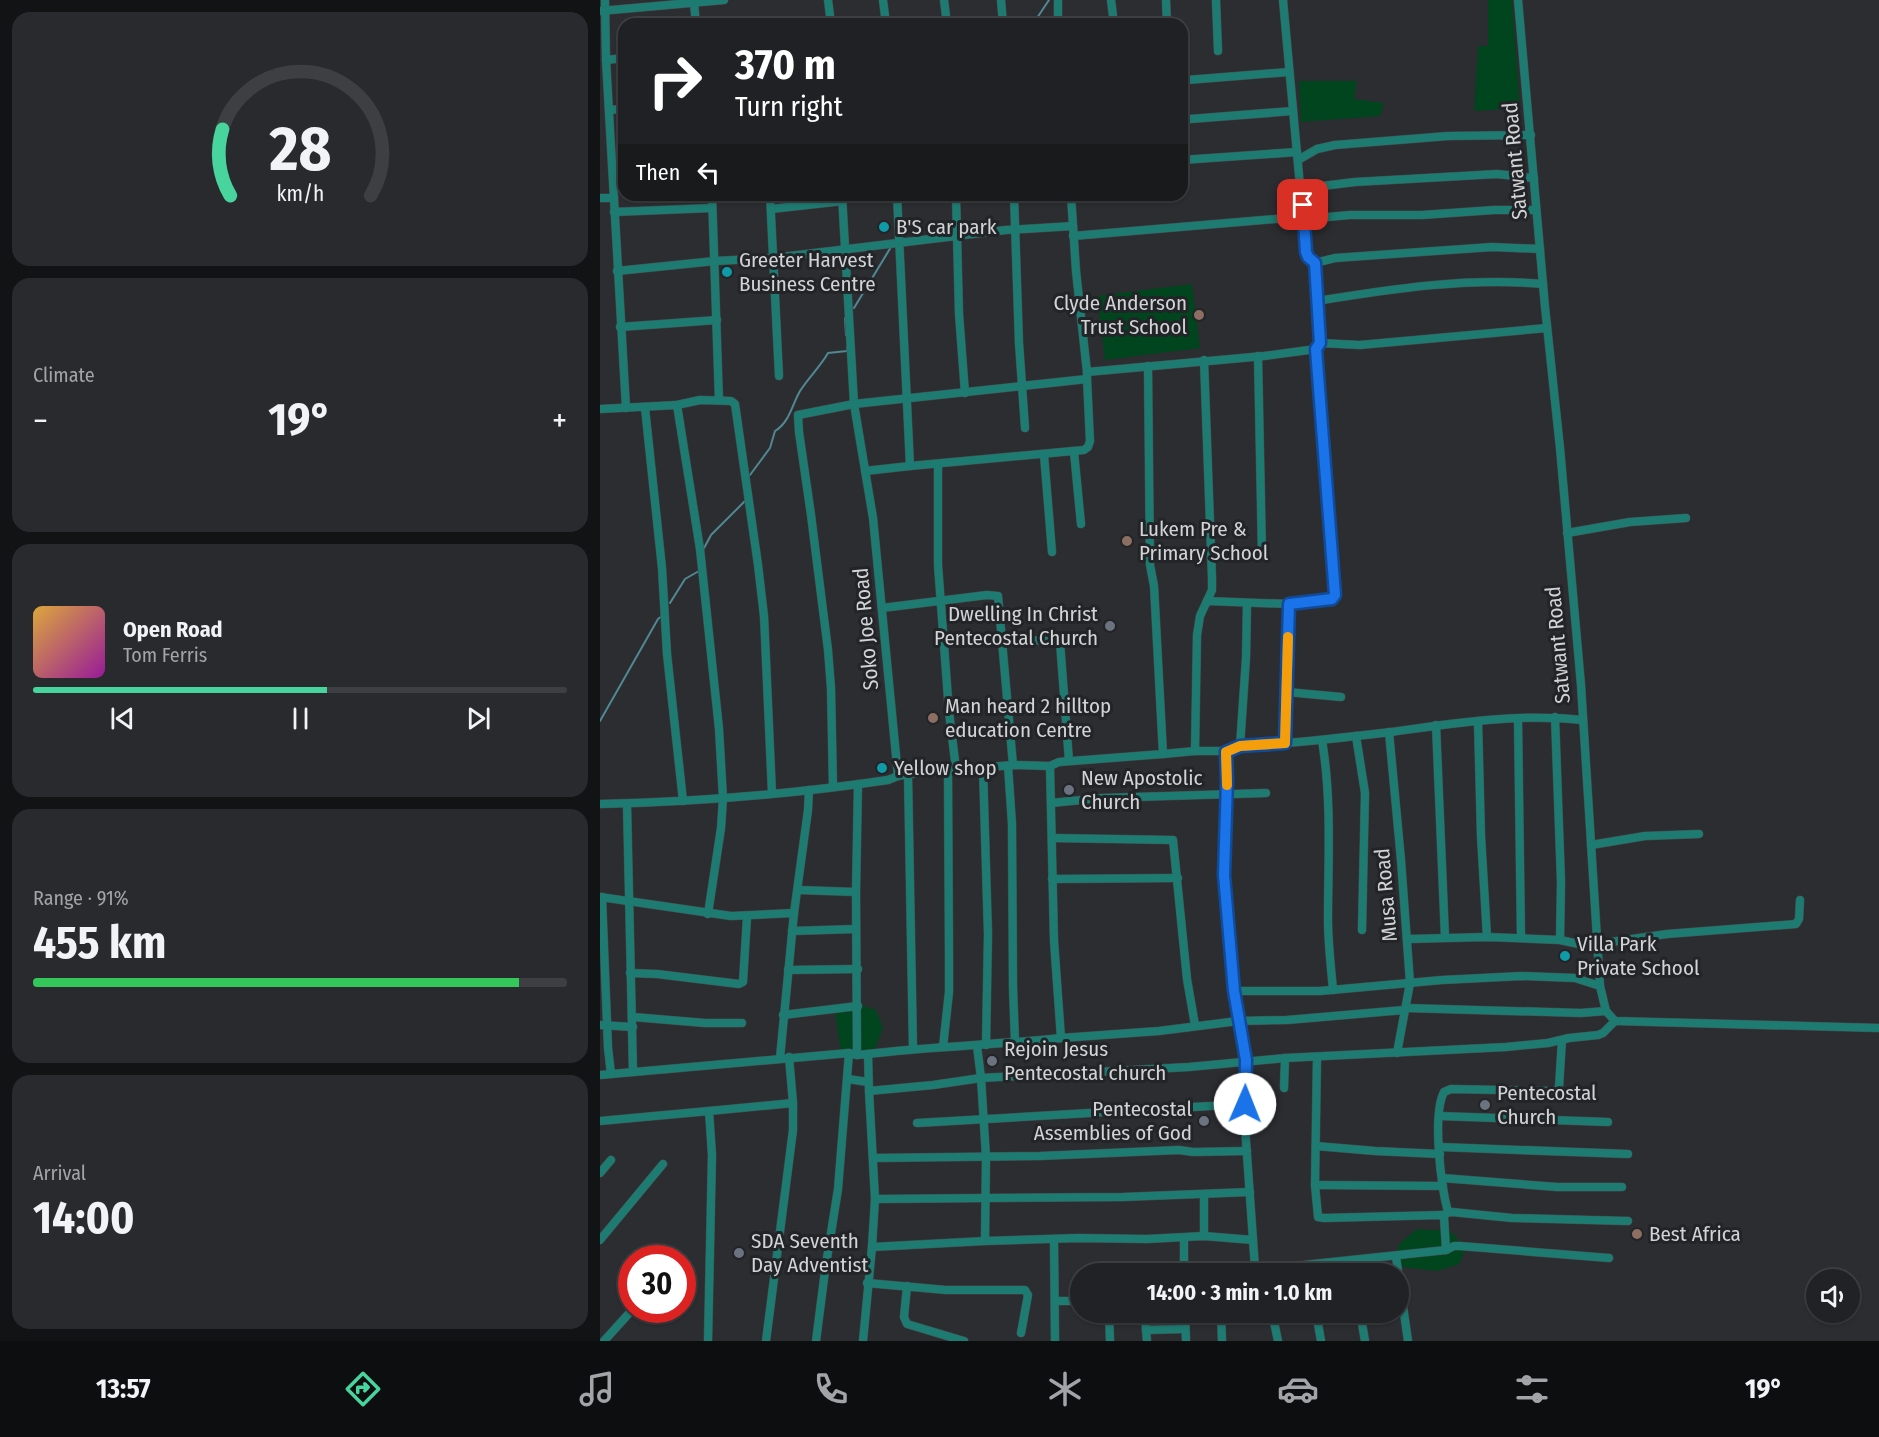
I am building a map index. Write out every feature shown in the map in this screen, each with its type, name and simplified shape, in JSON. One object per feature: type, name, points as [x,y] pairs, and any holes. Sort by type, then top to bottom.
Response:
[{"type":"street","points":[[605,0],[603,11],[626,408]]},
{"type":"street","points":[[603,11],[724,0]]},
{"type":"street","points":[[828,0],[830,18]]},
{"type":"street","points":[[883,0],[885,18]]},
{"type":"street","points":[[944,0],[946,18]]},
{"type":"street","points":[[1001,0],[1002,18]]},
{"type":"street","points":[[1058,0],[1058,18]]},
{"type":"street","points":[[1111,0],[1113,18]]},
{"type":"street","points":[[1166,0],[1167,18]]},
{"type":"street","points":[[1216,0],[1218,51]]},
{"type":"street","points":[[1207,601],[1289,604],[1332,599],[1335,595],[1318,346],[1315,263],[1306,252],[1305,219],[1289,72],[1284,0]]},
{"type":"street","name":"Satwant Road","points":[[1518,0],[1567,533],[1600,986],[1606,1011],[1615,1021]]},
{"type":"street","points":[[694,3],[695,18]]},
{"type":"street","points":[[606,60],[618,59]]},
{"type":"street","points":[[1188,80],[1289,72]]},
{"type":"street","points":[[609,110],[618,109]]},
{"type":"street","points":[[1190,119],[1293,111]]},
{"type":"street","points":[[1188,159],[1298,156],[1335,145],[1448,136],[1531,135]]},
{"type":"street","points":[[612,164],[618,164]]},
{"type":"street","points":[[1301,192],[1314,187],[1355,182],[1497,174],[1534,178]]},
{"type":"street","points":[[600,198],[614,198]]},
{"type":"street","points":[[712,201],[719,400]]},
{"type":"street","points":[[770,201],[779,376]]},
{"type":"street","points":[[771,209],[823,201]]},
{"type":"street","name":"Soko Joe Road","points":[[843,201],[849,345],[854,404],[873,518],[898,776]]},
{"type":"street","points":[[897,201],[910,466]]},
{"type":"street","points":[[956,201],[959,314],[965,393]]},
{"type":"street","points":[[1014,201],[1025,428]]},
{"type":"street","points":[[866,471],[1074,452],[1088,447],[1090,441],[1087,375],[1071,201]]},
{"type":"street","points":[[614,212],[712,208]]},
{"type":"street","points":[[1073,236],[1287,218],[1536,210]]},
{"type":"street","points":[[617,272],[715,261],[773,258],[1015,230],[1073,226]]},
{"type":"street","points":[[1315,263],[1335,258],[1492,247],[1540,249]]},
{"type":"street","points":[[1317,301],[1448,284],[1511,281],[1543,284]]},
{"type":"street","points":[[620,327],[717,320]]},
{"type":"street","points":[[833,787],[832,709],[828,650],[797,417],[802,412],[854,404],[1023,387],[1148,366],[1258,356],[1318,346],[1360,345],[1547,328]]},
{"type":"street","points":[[1258,356],[1262,554]]},
{"type":"street","points":[[1195,751],[1197,635],[1200,616],[1212,590],[1204,360]]},
{"type":"street","points":[[1148,366],[1150,565],[1154,586],[1163,754]]},
{"type":"street","points":[[600,409],[645,408],[700,400],[731,401],[735,404],[758,565],[766,657],[772,793]]},
{"type":"street","points":[[677,405],[700,549],[716,690],[723,798],[721,828],[708,914]]},
{"type":"street","points":[[645,408],[683,801]]},
{"type":"street","points":[[1074,452],[1081,524]]},
{"type":"street","points":[[1044,455],[1052,552]]},
{"type":"street","points":[[938,464],[938,566],[952,770],[949,992],[943,1047]]},
{"type":"street","points":[[1567,533],[1630,522],[1686,518]]},
{"type":"street","points":[[882,608],[987,595],[998,596],[1010,766],[1015,1042]]},
{"type":"street","points":[[1240,746],[1247,603]]},
{"type":"street","points":[[1285,743],[1289,604]]},
{"type":"street","points":[[1002,638],[1060,642],[1069,761]]},
{"type":"street","points":[[1287,692],[1341,697]]},
{"type":"street","points":[[1555,717],[1561,882],[1560,940]]},
{"type":"street","points":[[600,804],[683,801],[809,790],[888,780],[908,774],[952,770],[1050,766],[1059,762],[1195,751],[1226,752],[1240,746],[1322,740],[1478,721],[1555,717],[1582,720]]},
{"type":"street","points":[[1518,718],[1521,938]]},
{"type":"street","points":[[1478,721],[1487,937]]},
{"type":"street","points":[[1436,725],[1445,937]]},
{"type":"street","name":"Musa Road","points":[[1389,732],[1410,983],[1397,1053]]},
{"type":"street","points":[[1356,736],[1365,793],[1362,930]]},
{"type":"street","points":[[1322,740],[1328,776],[1330,867],[1328,919],[1333,990]]},
{"type":"street","points":[[1226,752],[1224,875],[1234,991],[1246,1060],[1247,1151],[1255,1263]]},
{"type":"street","points":[[1050,766],[1054,949],[1061,1038]]},
{"type":"street","points":[[983,768],[988,934],[986,1045]]},
{"type":"street","points":[[908,774],[913,1049]]},
{"type":"street","points":[[816,1341],[838,1189],[848,1079],[858,1006],[856,892],[858,784]]},
{"type":"street","points":[[780,1058],[809,790]]},
{"type":"street","points":[[1051,803],[1102,798],[1266,793]]},
{"type":"street","points":[[627,804],[633,1072]]},
{"type":"street","points":[[1591,844],[1645,836],[1699,834]]},
{"type":"street","points":[[1052,838],[1170,838],[1174,842],[1184,948],[1195,1025]]},
{"type":"street","points":[[1052,879],[1178,878]]},
{"type":"street","points":[[798,890],[856,892]]},
{"type":"street","points":[[611,1074],[604,1026],[601,897],[708,914],[747,917],[794,913]]},
{"type":"street","points":[[1408,939],[1521,938],[1560,940],[1597,946],[1667,934],[1796,924],[1800,919],[1800,900]]},
{"type":"street","points":[[630,973],[739,984],[744,982],[747,917]]},
{"type":"street","points":[[792,931],[856,929]]},
{"type":"street","points":[[788,970],[858,969]]},
{"type":"street","points":[[1234,991],[1301,992],[1410,983],[1554,976],[1575,978],[1600,986]]},
{"type":"street","points":[[783,1015],[858,1006]]},
{"type":"street","points":[[600,1075],[780,1058],[977,1046],[1159,1031],[1238,1021],[1287,1020],[1405,1009],[1581,1013],[1606,1011]]},
{"type":"street","points":[[633,1017],[705,1023],[742,1023]]},
{"type":"street","points":[[848,1079],[869,1086],[933,1085],[981,1078],[1189,1067],[1246,1060],[1506,1047],[1603,1034],[1615,1021],[1879,1028]]},
{"type":"street","points":[[604,1026],[633,1027]]},
{"type":"street","points":[[1446,1251],[1446,1214],[1439,1116],[1442,1095],[1451,1089],[1557,1091],[1562,1040]]},
{"type":"street","points":[[977,1046],[986,1157],[985,1241]]},
{"type":"street","points":[[863,1341],[875,1199],[868,1054]]},
{"type":"street","points":[[1317,1057],[1315,1185],[1317,1215],[1320,1218],[1446,1214],[1628,1221]]},
{"type":"street","points":[[766,1341],[790,1159],[793,1103],[789,1058]]},
{"type":"street","points":[[1284,1088],[1285,1058]]},
{"type":"street","points":[[600,1121],[793,1103]]},
{"type":"street","points":[[917,1123],[1245,1104]]},
{"type":"street","points":[[708,1341],[712,1155],[709,1111]]},
{"type":"street","points":[[1439,1116],[1608,1122]]},
{"type":"street","points":[[1316,1146],[1375,1151],[1628,1154]]},
{"type":"street","points":[[874,1158],[986,1157],[1179,1150],[1247,1151]]},
{"type":"street","points":[[600,1173],[611,1160]]},
{"type":"street","points":[[600,1240],[663,1164]]},
{"type":"street","points":[[1315,1185],[1442,1182],[1622,1187]]},
{"type":"street","points":[[875,1199],[1123,1197],[1250,1192]]},
{"type":"street","points":[[1204,1194],[1204,1236]]},
{"type":"street","points":[[872,1246],[1204,1236],[1253,1240]]},
{"type":"street","points":[[1184,1238],[1184,1263]]},
{"type":"street","points":[[1054,1239],[1055,1341]]},
{"type":"street","points":[[1338,1263],[1446,1251],[1454,1246],[1609,1258]]},
{"type":"street","points":[[1396,1257],[1408,1341]]},
{"type":"street","points":[[867,1282],[946,1290],[1025,1290],[1028,1295],[1021,1333]]},
{"type":"street","points":[[907,1286],[904,1317],[907,1324],[964,1341]]},
{"type":"street","points":[[1055,1301],[1070,1301]]},
{"type":"street","points":[[604,1341],[620,1323]]},
{"type":"street","points":[[1109,1323],[1110,1341]]},
{"type":"street","points":[[1146,1323],[1147,1341]]},
{"type":"street","points":[[1185,1323],[1186,1341]]},
{"type":"street","points":[[1221,1323],[1222,1341]]},
{"type":"street","points":[[1274,1323],[1278,1341]]},
{"type":"street","points":[[1318,1323],[1321,1341]]},
{"type":"street","points":[[1362,1323],[1365,1341]]},
{"type":"street","points":[[1146,1330],[1185,1329]]},
{"type":"green space","points":[[1488,0],[1512,0],[1520,108],[1474,111],[1478,46],[1488,46]]},
{"type":"green space","points":[[1299,81],[1357,81],[1354,99],[1384,103],[1380,116],[1301,122]]},
{"type":"green space","points":[[1192,284],[1200,348],[1105,360],[1097,296]]},
{"type":"green space","points":[[852,1002],[876,1010],[883,1028],[875,1049],[859,1057],[841,1052],[835,1014]]},
{"type":"green space","points":[[1417,1229],[1451,1231],[1466,1249],[1459,1264],[1437,1271],[1409,1268],[1409,1263],[1399,1263],[1395,1258],[1399,1244]]},
{"type":"waterway","points":[[1037,18],[1049,0]]},
{"type":"waterway","points":[[854,308],[891,247]]},
{"type":"waterway","points":[[845,318],[846,335]]},
{"type":"waterway","points":[[750,475],[770,448],[775,431],[787,419],[800,391],[828,353],[847,351],[847,347]]},
{"type":"waterway","points":[[703,550],[711,535],[746,500]]},
{"type":"waterway","points":[[670,603],[685,579],[699,571]]},
{"type":"waterway","points":[[600,721],[658,619],[662,616]]},
{"type":"slow traffic","points":[[1227,785],[1226,752],[1240,746],[1285,743],[1288,637]]},
{"type":"place","name":"B'S car park","points":[[884,227]]},
{"type":"place","name":"Greeter Harvest Business Centre","points":[[727,272]]},
{"type":"place","name":"Clyde Anderson Trust School","points":[[1199,315]]},
{"type":"place","name":"Lukem Pre & Primary School","points":[[1127,541]]},
{"type":"place","name":"Dwelling In Christ Pentecostal Church","points":[[1110,626]]},
{"type":"place","name":"Man heard 2 hilltop education Centre","points":[[933,718]]},
{"type":"place","name":"Yellow shop","points":[[882,768]]},
{"type":"place","name":"New Apostolic Church","points":[[1069,790]]},
{"type":"place","name":"Villa Park Private School","points":[[1565,956]]},
{"type":"place","name":"Rejoin Jesus Pentecostal church","points":[[992,1061]]},
{"type":"place","name":"Pentecostal Church","points":[[1485,1105]]},
{"type":"place","name":"Pentecostal Assemblies of God","points":[[1204,1121]]},
{"type":"place","name":"Best Africa","points":[[1637,1234]]},
{"type":"place","name":"SDA Seventh Day Adventist","points":[[739,1253]]},
{"type":"route","points":[[1245,1104],[1246,1060],[1234,991],[1224,875],[1226,752],[1240,746],[1285,743],[1289,604],[1324,601],[1334,598],[1335,595],[1316,349],[1320,343],[1315,263],[1306,252],[1303,205]]}]
